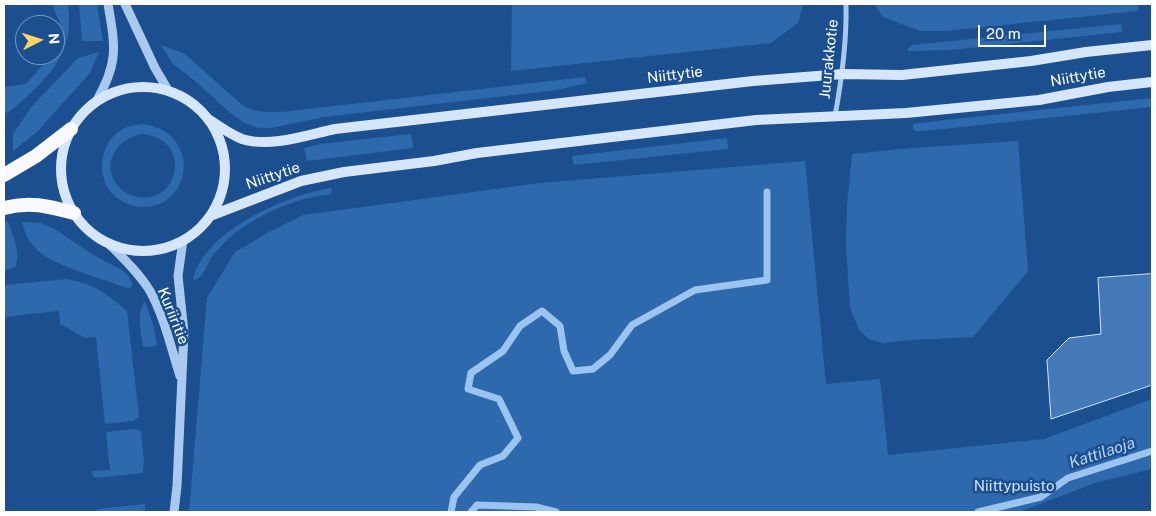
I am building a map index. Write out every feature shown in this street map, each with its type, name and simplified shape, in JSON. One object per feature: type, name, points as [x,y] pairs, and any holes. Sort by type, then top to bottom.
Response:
[{"type":"highway","points":[[4,175],[36,156],[71,129]]},
{"type":"highway","points":[[4,208],[14,205],[37,204],[74,213]]},
{"type":"main road","name":"Niittytie","points":[[208,119],[242,139],[259,142],[279,141],[335,129],[753,81],[843,74],[902,75],[1031,61],[1152,44]]},
{"type":"main road","name":"Niittytie","points":[[210,216],[301,181],[344,172],[434,161],[477,153],[756,120],[906,113],[1039,100],[1108,87],[1152,82]]},
{"type":"main road","points":[[142,86],[168,90],[190,101],[208,119],[222,145],[224,160],[222,189],[218,203],[210,216],[194,232],[183,240],[165,248],[134,250],[109,244],[90,232],[74,213],[63,189],[60,170],[62,152],[71,129],[83,112],[97,100],[118,90],[142,86]]},
{"type":"street","points":[[97,100],[107,83],[113,56],[113,36],[108,4]]},
{"type":"street","points":[[125,4],[155,68],[168,90]]},
{"type":"street","name":"Juurakkotie","points":[[835,116],[843,74],[846,4]]},
{"type":"street","name":"Kuriiritie","points":[[174,512],[177,486],[184,332],[178,276],[183,240]]},
{"type":"street","name":"Kuriiritie","points":[[109,244],[130,265],[150,291],[182,382]]},
{"type":"green space","points":[[52,4],[68,4],[69,30],[65,46],[65,15],[57,15]]},
{"type":"green space","points":[[79,4],[97,4],[103,41],[82,41]]},
{"type":"green space","points":[[512,4],[803,5],[798,23],[771,43],[511,71]]},
{"type":"green space","points":[[874,4],[1138,4],[1138,11],[945,31],[920,31],[883,17]]},
{"type":"green space","points":[[1121,24],[1122,32],[951,50],[908,51],[912,45]]},
{"type":"green space","points":[[161,45],[185,54],[241,104],[251,109],[265,112],[282,112],[585,77],[587,83],[557,90],[324,117],[271,128],[258,128],[243,122],[227,110],[172,63]]},
{"type":"green space","points":[[99,52],[90,73],[37,132],[13,151],[13,134],[32,106],[78,58]]},
{"type":"green space","points":[[42,65],[55,65],[34,90],[4,115],[4,87],[26,84]]},
{"type":"green space","points":[[1152,98],[1152,107],[924,131],[913,129],[913,124]]},
{"type":"green space","points":[[142,124],[161,130],[174,140],[182,153],[184,168],[180,183],[172,195],[160,204],[143,207],[125,203],[113,195],[106,183],[102,167],[105,150],[114,136],[121,130]],"holes":[[[141,134],[158,138],[169,147],[174,158],[175,170],[171,182],[163,191],[152,197],[132,196],[118,186],[113,178],[111,161],[114,154],[118,147],[132,137]]]},
{"type":"green space","points":[[411,134],[413,148],[307,161],[304,148],[320,144]]},
{"type":"green space","points":[[727,138],[728,149],[574,165],[572,156]]},
{"type":"green space","points":[[1018,141],[1028,271],[973,337],[883,343],[869,339],[859,330],[850,308],[846,245],[847,204],[852,154]]},
{"type":"green space","name":"Niittypuisto","points":[[805,161],[826,384],[880,379],[888,455],[1044,439],[1152,399],[1152,469],[1095,483],[1019,512],[189,512],[207,298],[235,252],[271,231],[303,215],[540,183]]},
{"type":"green space","points":[[331,188],[332,194],[303,199],[289,204],[247,225],[221,246],[211,258],[202,275],[193,280],[200,262],[229,231],[249,218],[292,198]]},
{"type":"green space","points":[[8,221],[16,244],[17,262],[15,267],[4,271],[4,223]]},
{"type":"green space","points":[[22,222],[41,223],[54,229],[95,256],[122,270],[132,282],[132,287],[121,286],[62,265],[51,259],[34,247],[26,235]]},
{"type":"green space","points":[[67,279],[100,290],[127,311],[139,417],[133,421],[105,424],[96,337],[85,338],[60,324],[59,311],[4,317],[4,285]]},
{"type":"green space","points":[[145,301],[154,328],[157,346],[143,347],[140,317]]},
{"type":"green space","points":[[134,429],[141,431],[144,461],[143,473],[96,478],[93,476],[92,471],[110,470],[106,432]]},
{"type":"green space","points":[[145,504],[145,512],[94,512],[98,509]]},
{"type":"building","points":[[1152,274],[1152,385],[1051,419],[1047,360],[1069,338],[1101,334],[1098,278]]},
{"type":"waterway","points":[[451,512],[454,497],[480,465],[503,456],[518,438],[499,399],[468,389],[471,373],[503,351],[520,326],[542,311],[560,326],[564,351],[573,371],[593,369],[610,355],[632,325],[695,290],[767,280],[767,192]]},
{"type":"waterway","name":"Kattilaoja","points":[[978,512],[1041,497],[1068,478],[1152,451]]},
{"type":"waterway","name":"Kattilaoja","points":[[471,512],[477,505],[536,507],[556,512]]}]
